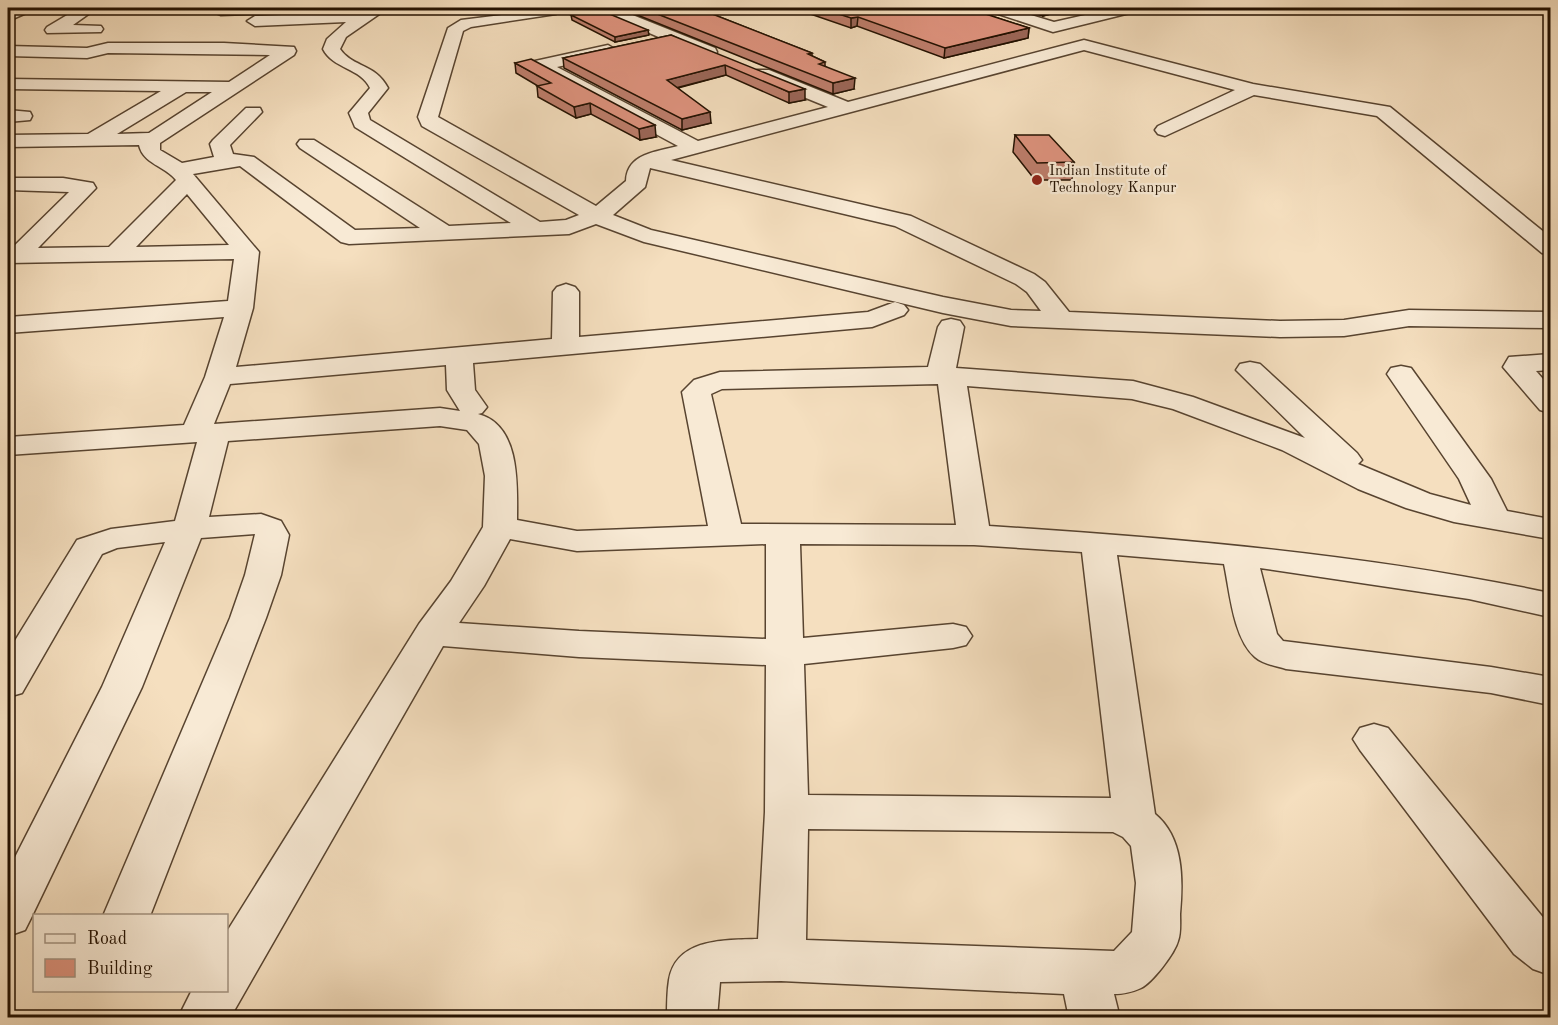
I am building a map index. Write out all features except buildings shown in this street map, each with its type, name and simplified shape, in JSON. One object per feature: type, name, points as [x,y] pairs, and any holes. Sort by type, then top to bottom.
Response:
[{"type":"street","points":[[8,16],[26,8]]},
{"type":"street","points":[[89,8],[53,30],[116,30]]},
{"type":"street","points":[[221,10],[273,8]]},
{"type":"street","points":[[553,8],[543,13],[467,23],[456,28],[428,120],[597,216],[644,235],[952,308],[1011,318],[1280,329],[1344,328],[1409,318],[1551,320]]},
{"type":"street","points":[[603,8],[728,59]]},
{"type":"street","points":[[988,11],[1053,27],[1133,8]]},
{"type":"street","points":[[988,11],[1084,45],[1252,89],[1383,111],[1551,248]]},
{"type":"street","points":[[373,13],[328,39],[336,58],[373,77],[379,88],[358,113],[362,123],[536,229]]},
{"type":"street","points":[[255,21],[373,13]]},
{"type":"street","points":[[673,37],[541,65],[697,148]]},
{"type":"street","points":[[8,51],[87,53],[108,48],[280,50],[302,44]]},
{"type":"street","points":[[116,254],[184,176],[237,159],[247,161],[349,237],[569,227],[597,216],[623,198],[637,182],[637,172],[645,161],[1084,45]]},
{"type":"street","points":[[8,916],[122,687],[188,529],[205,433],[240,308],[247,252],[184,176],[151,153],[149,146],[153,139],[287,53],[280,50]]},
{"type":"street","points":[[76,65],[191,65]]},
{"type":"street","points":[[233,66],[265,66]]},
{"type":"street","points":[[749,68],[847,108]]},
{"type":"street","points":[[8,84],[232,87]]},
{"type":"street","points":[[93,140],[185,86]]},
{"type":"street","points":[[1166,130],[1252,89]]},
{"type":"street","points":[[225,161],[220,144],[253,112]]},
{"type":"street","points":[[8,141],[153,139]]},
{"type":"street","points":[[8,154],[29,141]]},
{"type":"street","points":[[308,144],[445,234]]},
{"type":"street","points":[[645,161],[903,220],[1025,279],[1036,287],[1060,319]]},
{"type":"street","points":[[8,184],[63,184],[85,188],[13,256]]},
{"type":"street","points":[[13,256],[247,252]]},
{"type":"street","points":[[565,345],[566,292]]},
{"type":"street","points":[[11,323],[240,308]]},
{"type":"street","points":[[219,378],[872,319],[895,310]]},
{"type":"street","points":[[951,327],[946,376],[974,535]]},
{"type":"street","points":[[459,357],[461,390],[472,407]]},
{"type":"street","points":[[1551,362],[1525,361],[1519,363],[1517,367],[1551,404]]},
{"type":"street","points":[[1250,370],[1369,482]]},
{"type":"street","points":[[1401,375],[1475,479],[1494,518]]},
{"type":"street","points":[[727,534],[696,392],[704,386],[720,381],[946,376],[1133,390],[1184,404],[1293,444],[1369,482],[1418,501],[1454,512],[1551,529]]},
{"type":"street","points":[[8,446],[440,417],[477,423],[494,442],[501,476],[500,527],[466,586],[432,633],[228,975]]},
{"type":"street","points":[[8,683],[89,547],[111,539],[188,529],[261,524],[269,528],[272,535],[248,618],[126,914]]},
{"type":"street","points":[[500,527],[577,541],[688,538],[727,534],[974,535],[1098,543],[1240,555],[1383,574],[1551,605]]},
{"type":"street","points":[[781,960],[787,812],[783,535]]},
{"type":"street","points":[[1098,543],[1134,822]]},
{"type":"street","points":[[1240,555],[1259,638],[1270,650],[1286,656],[1491,680],[1551,691]]},
{"type":"street","points":[[432,633],[579,644],[785,653],[953,636]]},
{"type":"street","points":[[1374,739],[1531,939],[1551,954]]},
{"type":"street","points":[[692,1017],[694,978],[703,967],[715,961],[781,960],[1090,995],[1126,972],[1155,940],[1159,857],[1146,831],[1134,822],[1116,815],[787,812]]},
{"type":"street","points":[[203,1017],[218,992]]},
{"type":"place","name":"Indian Institute of Technology Kanpur","points":[[1037,180]]}]
